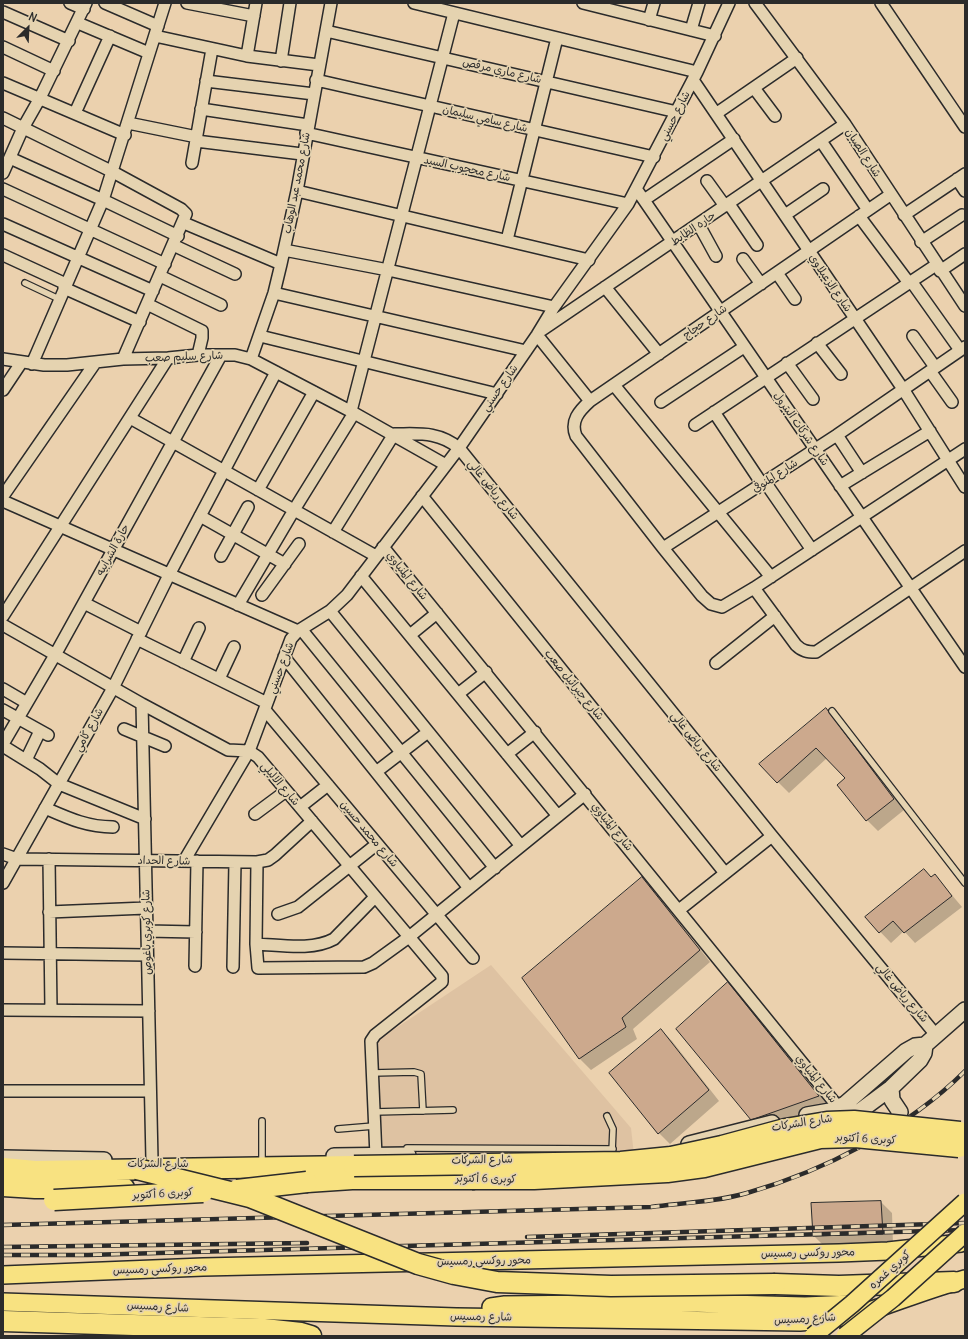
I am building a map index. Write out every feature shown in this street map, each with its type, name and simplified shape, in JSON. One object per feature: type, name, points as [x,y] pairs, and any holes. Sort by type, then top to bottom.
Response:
[{"type":"highway","name":"كوبرى 6 أكتوبر","points":[[3,1168],[35,1171],[142,1172],[622,1162],[671,1157],[722,1146],[785,1129],[826,1122],[854,1121],[965,1132]]},
{"type":"highway","name":"كوبرى 6 أكتوبر","points":[[3,1199],[54,1200],[240,1190],[352,1179],[534,1179],[630,1176],[704,1168],[813,1140],[847,1137],[965,1148]]},
{"type":"highway","points":[[3,1186],[35,1188],[142,1172],[250,1197],[418,1264],[454,1274],[497,1282],[611,1286],[775,1284],[839,1286],[960,1281]]},
{"type":"highway","points":[[3,1321],[271,1330],[301,1333],[311,1336]]},
{"type":"main road","name":"شارع الشركات","points":[[3,1158],[37,1160],[142,1172],[262,1158],[376,1156],[447,1152],[660,1151],[791,1121],[854,1114],[871,1105],[891,1088],[920,1060],[931,1040],[965,1010]]},
{"type":"main road","name":"شارع الشركات","points":[[3,1163],[136,1164],[608,1158],[668,1154],[839,1108],[856,1096],[906,1051],[931,1040]]},
{"type":"main road","points":[[891,1088],[891,1096],[900,1112],[898,1118]]},
{"type":"main road","points":[[871,1105],[887,1119],[893,1121],[898,1118],[965,1125]]},
{"type":"main road","name":"كوبري غمره","points":[[813,1336],[852,1304],[965,1202]]},
{"type":"main road","name":"كوبري غمره","points":[[845,1336],[893,1298],[965,1233]]},
{"type":"main road","name":"محور روكسى رمسيس","points":[[3,1275],[203,1268],[839,1253],[888,1251],[965,1243]]},
{"type":"main road","name":"شارع رمسيس","points":[[3,1302],[85,1303],[174,1308],[456,1316],[800,1322],[852,1315],[960,1281]]},
{"type":"main road","points":[[456,1316],[472,1311],[505,1305],[604,1304],[805,1306],[852,1304]]},
{"type":"street","points":[[3,173],[23,128],[54,71],[85,6],[70,3]]},
{"type":"street","points":[[105,3],[156,31],[212,50],[281,61],[319,65]]},
{"type":"street","points":[[3,390],[27,364],[59,299],[103,200],[165,3]]},
{"type":"street","points":[[187,3],[215,6],[254,16]]},
{"type":"street","points":[[247,56],[256,3]]},
{"type":"street","points":[[281,61],[290,3]]},
{"type":"street","name":"شارع محمد عبد الوهاب","points":[[251,359],[274,293],[281,264],[297,191],[302,154],[331,3]]},
{"type":"street","points":[[414,3],[557,38],[695,76]]},
{"type":"street","points":[[583,3],[594,4],[715,36]]},
{"type":"street","points":[[650,20],[654,3]]},
{"type":"street","points":[[690,30],[699,3]]},
{"type":"street","name":"شارع حسني","points":[[184,861],[249,752],[291,639],[299,630],[330,611],[347,595],[446,465],[539,333],[554,307],[628,204],[637,190],[677,112],[715,36],[729,3]]},
{"type":"street","name":"شارع الصبان","points":[[755,3],[797,58],[844,124],[938,268],[963,299]]},
{"type":"street","points":[[881,3],[965,128]]},
{"type":"street","points":[[3,12],[69,41]]},
{"type":"street","points":[[238,605],[353,412],[364,361],[454,13]]},
{"type":"street","points":[[78,23],[149,53]]},
{"type":"street","name":"شارع ماري مرقص","points":[[326,31],[677,112]]},
{"type":"street","points":[[75,113],[110,36]]},
{"type":"street","points":[[507,240],[557,38]]},
{"type":"street","points":[[3,48],[54,71]]},
{"type":"street","points":[[192,163],[212,50]]},
{"type":"street","points":[[717,113],[797,58]]},
{"type":"street","name":"شارع الزعبلاوي","points":[[695,76],[734,139],[854,319],[903,389],[965,487]]},
{"type":"street","name":"شارع سامي سليمان","points":[[316,80],[654,157]]},
{"type":"street","points":[[206,81],[314,94]]},
{"type":"street","points":[[3,83],[124,135]]},
{"type":"street","points":[[754,88],[775,116]]},
{"type":"street","name":"شارع محجوب السيد","points":[[201,109],[307,129],[417,158],[628,204]]},
{"type":"street","points":[[3,118],[113,172],[184,211],[186,214],[184,223],[124,359]]},
{"type":"street","points":[[128,123],[196,139],[302,154]]},
{"type":"street","name":"حاره الظابط","points":[[539,333],[605,287],[699,225],[844,124]]},
{"type":"street","points":[[644,200],[734,139]]},
{"type":"street","points":[[821,141],[864,213],[910,282],[963,348]]},
{"type":"street","points":[[10,158],[103,200],[235,274]]},
{"type":"street","points":[[904,216],[961,177],[965,191]]},
{"type":"street","points":[[707,181],[757,245]]},
{"type":"street","points":[[3,189],[165,264]]},
{"type":"street","points":[[785,215],[823,189]]},
{"type":"street","name":"شارع شركات البترول","points":[[637,190],[765,378],[963,660]]},
{"type":"street","points":[[297,191],[588,260]]},
{"type":"street","name":"شارع حجاج","points":[[754,588],[728,605],[722,607],[706,601],[576,436],[574,425],[575,419],[582,408],[590,401],[890,195]]},
{"type":"street","points":[[921,242],[962,215]]},
{"type":"street","points":[[184,223],[281,264]]},
{"type":"street","points":[[3,224],[153,292]]},
{"type":"street","points":[[699,225],[716,256]]},
{"type":"street","points":[[284,250],[388,270],[554,307]]},
{"type":"street","points":[[695,425],[817,342],[910,282],[965,254]]},
{"type":"street","points":[[3,255],[140,322]]},
{"type":"street","points":[[743,259],[761,284]]},
{"type":"street","points":[[776,273],[795,299]]},
{"type":"street","points":[[160,276],[221,305]]},
{"type":"street","points":[[605,287],[659,354]]},
{"type":"street","points":[[274,293],[526,351]]},
{"type":"street","points":[[147,304],[202,331],[198,355]]},
{"type":"street","points":[[539,333],[590,401]]},
{"type":"street","points":[[260,336],[497,394]]},
{"type":"street","points":[[913,336],[952,402]]},
{"type":"street","points":[[817,342],[841,374]]},
{"type":"street","points":[[661,402],[744,347]]},
{"type":"street","name":"شارع المنوفي","points":[[663,548],[815,450],[963,348]]},
{"type":"street","name":"شارع سليم صعب","points":[[3,359],[27,364],[67,365],[124,359],[168,358],[198,355],[235,355],[251,359],[353,412],[446,465]]},
{"type":"street","name":"حارة الشرابيه","points":[[3,745],[55,655],[221,355]]},
{"type":"street","points":[[3,616],[168,358]]},
{"type":"street","points":[[3,496],[95,363]]},
{"type":"street","points":[[787,363],[813,399]]},
{"type":"street","name":"شارع كامي","points":[[3,883],[113,688],[169,575],[276,372]]},
{"type":"street","points":[[614,385],[771,577]]},
{"type":"street","points":[[258,490],[314,392]]},
{"type":"street","points":[[714,412],[812,550]]},
{"type":"street","points":[[130,418],[376,556]]},
{"type":"street","points":[[840,486],[930,431]]},
{"type":"street","points":[[333,532],[394,434]]},
{"type":"street","name":"شارع سليم صعب","points":[[394,434],[433,434],[447,439],[458,448]]},
{"type":"street","points":[[837,435],[862,473]]},
{"type":"street","name":"شارع رياض غالي","points":[[458,448],[772,836],[931,1040]]},
{"type":"street","points":[[965,449],[754,588],[802,650],[816,652],[965,551]]},
{"type":"street","name":"شارع جبرائيل صعب","points":[[422,496],[726,873]]},
{"type":"street","points":[[3,501],[169,575],[299,630],[495,868]]},
{"type":"street","points":[[221,556],[248,507]]},
{"type":"street","points":[[200,516],[285,564]]},
{"type":"street","points":[[262,595],[299,544]]},
{"type":"street","name":"شارع المنياوي","points":[[383,547],[535,732],[839,1108]]},
{"type":"street","points":[[361,576],[558,816]]},
{"type":"street","points":[[84,603],[183,662],[219,679],[266,706]]},
{"type":"street","points":[[330,611],[521,846]]},
{"type":"street","points":[[410,635],[438,613]]},
{"type":"street","points":[[716,663],[775,616]]},
{"type":"street","points":[[3,626],[142,704],[228,750],[249,752]]},
{"type":"street","points":[[183,662],[199,628]]},
{"type":"street","points":[[219,679],[234,647]]},
{"type":"street","points":[[284,657],[469,888]]},
{"type":"street","points":[[458,694],[486,672]]},
{"type":"street","points":[[3,689],[27,703]]},
{"type":"street","name":"شارع كوبري باغوص","points":[[142,704],[150,1091],[142,1172]]},
{"type":"street","name":"شارع محمد حسين","points":[[266,706],[328,785],[473,958]]},
{"type":"street","points":[[3,710],[44,733],[26,760]]},
{"type":"street","points":[[124,729],[165,746]]},
{"type":"street","points":[[376,772],[428,732]]},
{"type":"street","points":[[507,754],[535,732]]},
{"type":"street","points":[[3,745],[40,769],[59,784],[145,819]]},
{"type":"street","name":"شارع الاليلي","points":[[249,752],[258,757],[442,976],[442,982],[373,1038],[371,1044],[372,1073]]},
{"type":"street","points":[[300,807],[328,785]]},
{"type":"street","points":[[255,814],[286,791]]},
{"type":"street","points":[[258,862],[256,944],[258,968],[364,967],[373,963],[409,937],[585,794]]},
{"type":"street","points":[[45,808],[76,822],[88,825],[113,827]]},
{"type":"street","name":"شارع الحداد","points":[[3,854],[17,859],[258,862],[268,860],[275,855],[312,821]]},
{"type":"street","points":[[679,910],[772,836]]},
{"type":"street","points":[[278,914],[298,907],[377,844]]},
{"type":"street","points":[[49,859],[51,1010]]},
{"type":"street","points":[[195,966],[197,861]]},
{"type":"street","points":[[233,967],[235,862]]},
{"type":"street","points":[[256,944],[302,946],[326,943],[334,938],[375,897]]},
{"type":"street","points":[[49,912],[146,908]]},
{"type":"street","points":[[147,931],[196,932]]},
{"type":"street","points":[[3,953],[147,955]]},
{"type":"street","points":[[3,1010],[149,1011]]},
{"type":"street","points":[[372,1073],[376,1156]]},
{"type":"street","points":[[3,1091],[150,1091]]},
{"type":"lane","points":[[25,283],[59,299]]},
{"type":"lane","points":[[832,711],[965,883]]},
{"type":"lane","points":[[372,1073],[414,1072],[421,1074],[422,1111]]},
{"type":"lane","points":[[374,1112],[453,1110]]},
{"type":"lane","points":[[607,1116],[613,1129],[612,1152]]},
{"type":"lane","points":[[262,1121],[262,1158]]},
{"type":"lane","points":[[338,1129],[374,1126]]},
{"type":"lane","points":[[407,1148],[447,1152]]},
{"type":"shaded area","points":[[491,965],[631,1128],[635,1164],[385,1168],[375,1042]]},
{"type":"building","points":[[826,708],[894,799],[866,821],[837,785],[845,778],[816,748],[777,783],[759,764]]},
{"type":"building","points":[[924,869],[931,877],[935,874],[952,896],[904,933],[893,921],[879,933],[865,917]]},
{"type":"building","points":[[642,877],[700,950],[622,1018],[626,1027],[579,1059],[522,978]]},
{"type":"building","points":[[728,982],[819,1096],[751,1120],[676,1029]]},
{"type":"building","points":[[661,1029],[709,1090],[658,1134],[609,1073]]},
{"type":"building","points":[[881,1201],[883,1234],[813,1236],[811,1203]]},
{"type":"railway","points":[[3,1225],[651,1207],[699,1202],[747,1193],[806,1173],[835,1160],[864,1145],[918,1111],[965,1071]]},
{"type":"railway","points":[[527,1237],[965,1223]]},
{"type":"railway","points":[[3,1255],[88,1255],[965,1230]]},
{"type":"railway","points":[[3,1247],[307,1243]]}]
